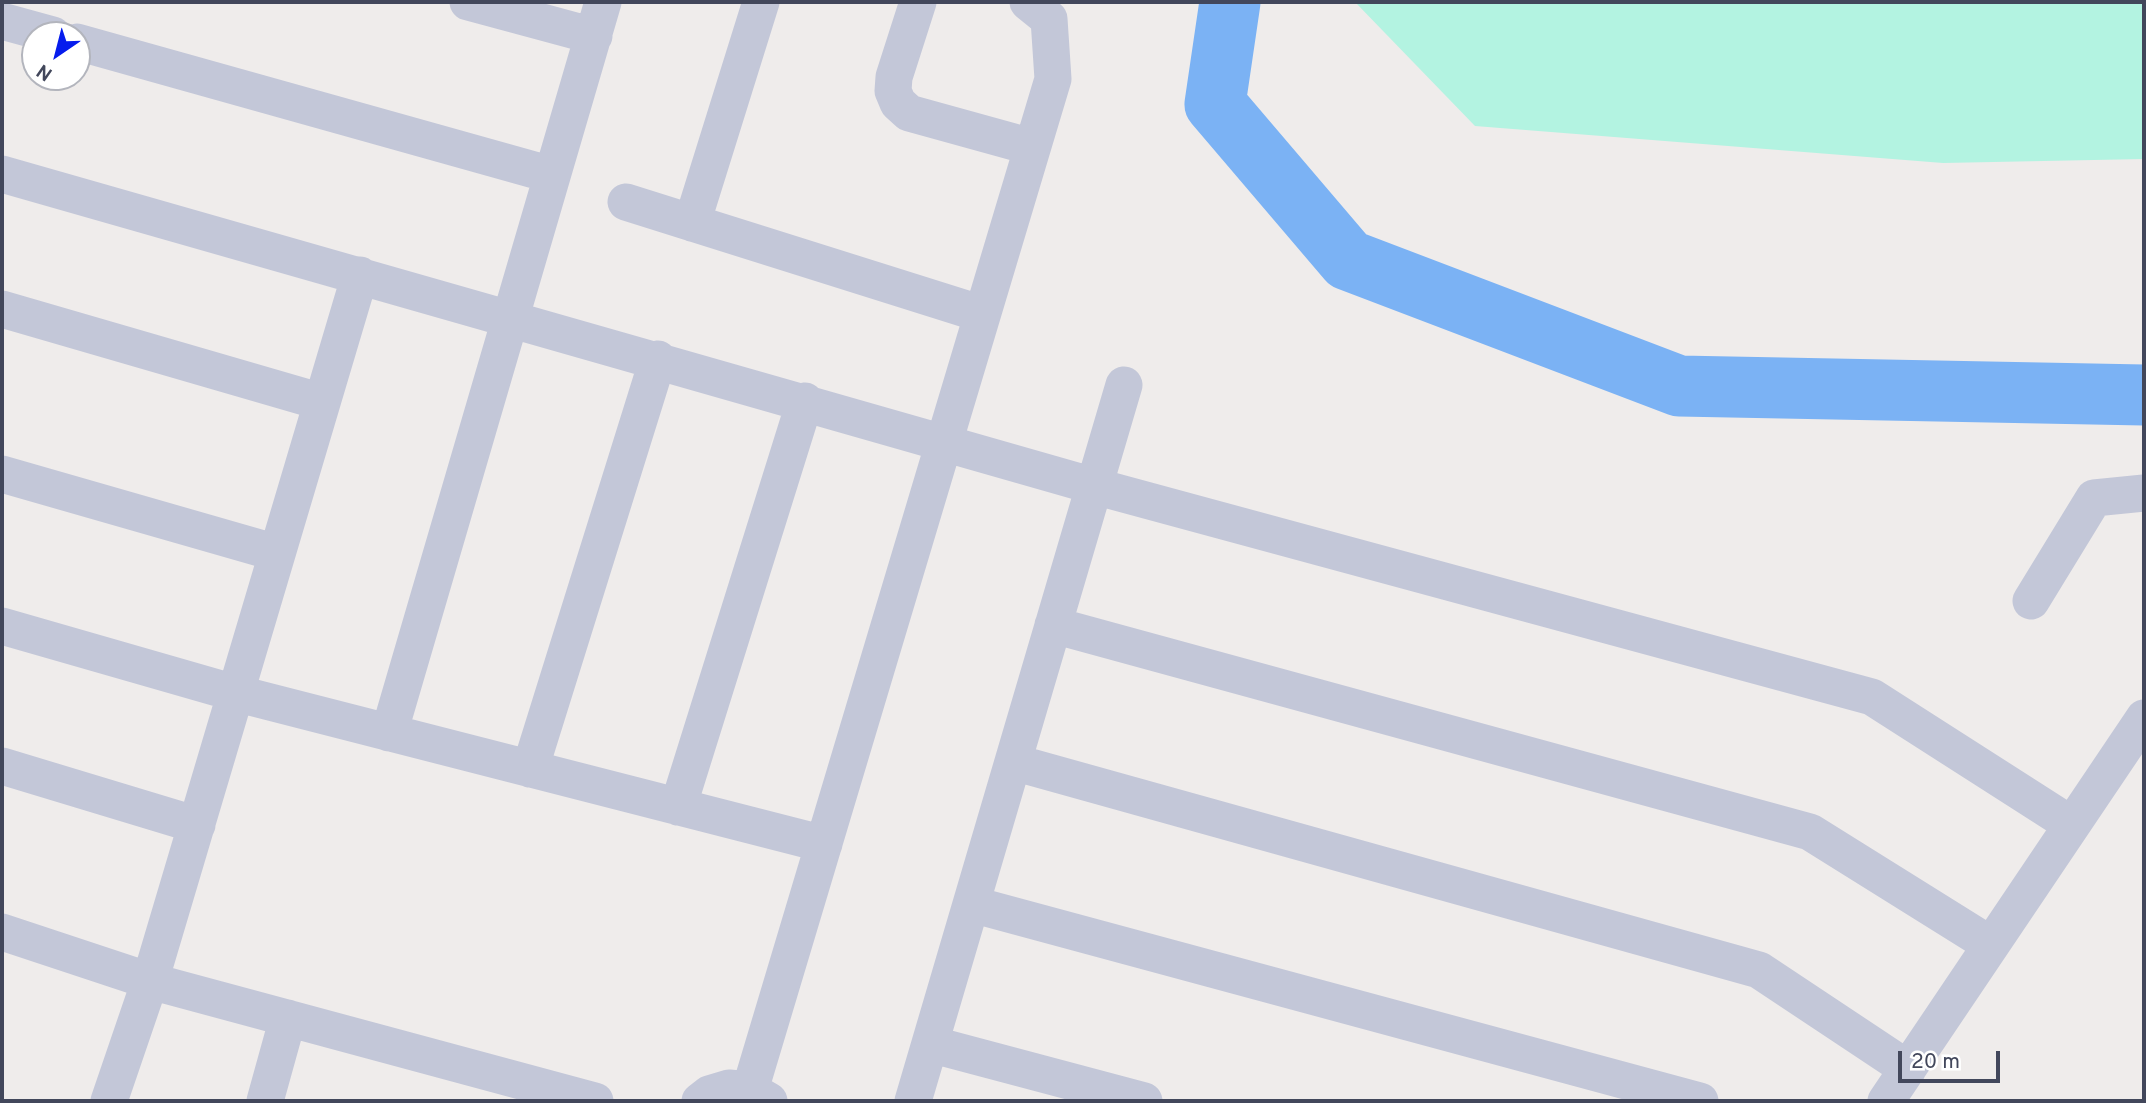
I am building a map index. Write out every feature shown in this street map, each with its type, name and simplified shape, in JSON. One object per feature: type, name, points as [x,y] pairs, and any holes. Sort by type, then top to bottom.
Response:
[{"type":"street","points":[[389,733],[598,19],[468,2]]},
{"type":"street","points":[[692,223],[761,2]]},
{"type":"street","points":[[918,2],[894,77],[893,91],[898,103],[909,113],[1032,147]]},
{"type":"street","points":[[700,1101],[709,1094],[729,1088],[760,1096],[824,844],[1053,79],[1049,19],[1028,2]]},
{"type":"street","points":[[2,21],[21,26]]},
{"type":"street","points":[[91,46],[552,175]]},
{"type":"street","points":[[2,174],[658,359],[1094,486],[1872,697],[2072,825]]},
{"type":"street","points":[[626,202],[982,314]]},
{"type":"street","points":[[109,1101],[150,981],[360,275]]},
{"type":"street","points":[[2,309],[323,402]]},
{"type":"street","points":[[530,769],[658,359]]},
{"type":"street","points":[[913,1101],[1124,385]]},
{"type":"street","points":[[678,807],[805,401]]},
{"type":"street","points":[[2,474],[277,553]]},
{"type":"street","points":[[2031,601],[2094,498],[2144,493]]},
{"type":"street","points":[[1053,625],[1810,832],[1991,945]]},
{"type":"street","points":[[2,626],[235,693],[824,844]]},
{"type":"street","points":[[1886,1101],[2144,718]]},
{"type":"street","points":[[1013,762],[1759,970],[1908,1069]]},
{"type":"street","points":[[2,766],[197,824]]},
{"type":"street","points":[[971,904],[1700,1101]]},
{"type":"street","points":[[2,932],[150,981],[595,1101]]},
{"type":"street","points":[[265,1101],[288,1018]]},
{"type":"street","points":[[930,1044],[1144,1101]]},
{"type":"green space","points":[[1355,2],[2144,2],[2144,159],[1943,163],[1475,126]]},
{"type":"waterway","points":[[1230,2],[1215,104],[1348,260],[1679,386],[2144,395]]}]
